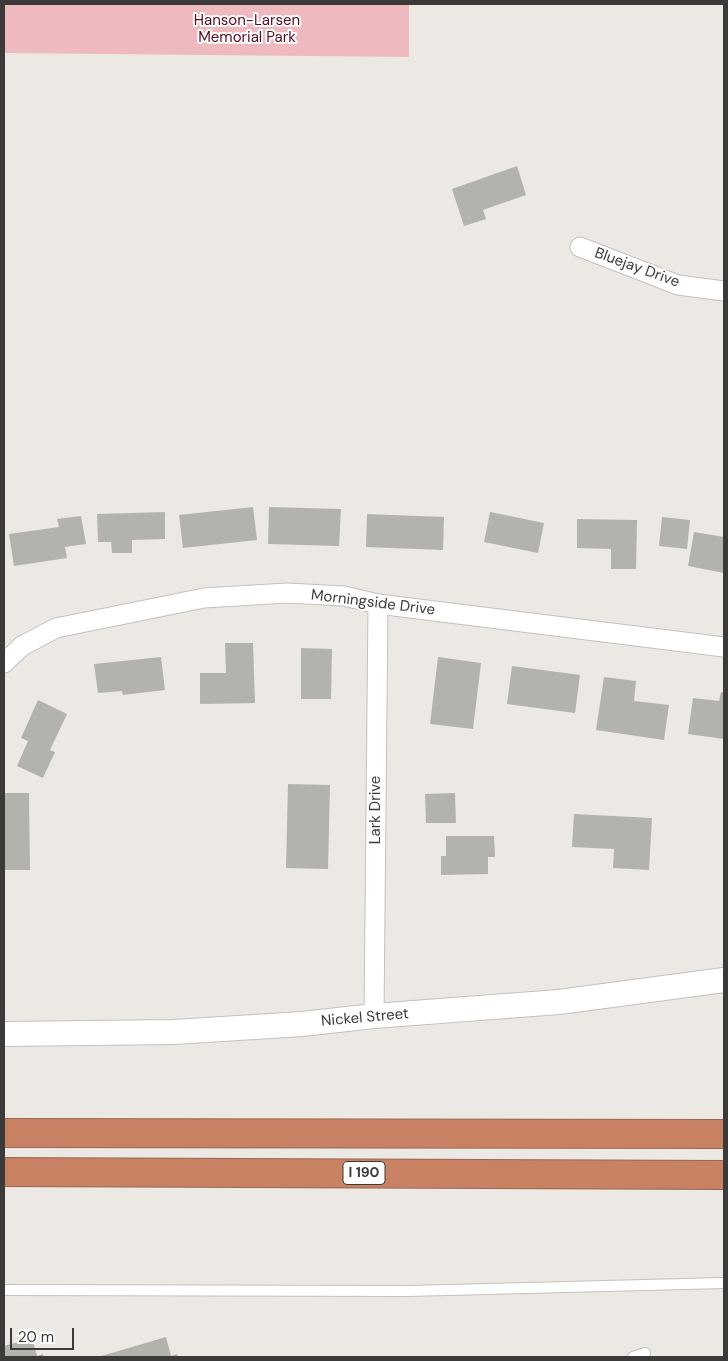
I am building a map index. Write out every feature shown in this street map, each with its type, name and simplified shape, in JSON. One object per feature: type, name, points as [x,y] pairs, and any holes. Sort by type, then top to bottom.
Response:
[{"type":"highway","points":[[4,1133],[724,1134]]},
{"type":"highway","name":"I 190","points":[[4,1172],[724,1175]]},
{"type":"street","name":"Bluejay Drive","points":[[580,247],[678,285],[724,291]]},
{"type":"street","name":"Morningside Drive","points":[[4,663],[22,646],[56,628],[204,598],[287,593],[344,596],[378,604],[724,647]]},
{"type":"street","name":"Lark Drive","points":[[374,1016],[378,604]]},
{"type":"street","name":"Nickel Street","points":[[4,1034],[174,1032],[302,1024],[374,1016],[559,1002],[724,980]]},
{"type":"lane","points":[[4,1290],[408,1290],[724,1283]]},
{"type":"lane","points":[[633,1357],[645,1353]]},
{"type":"green space","name":"Hanson-Larsen Memorial Park","points":[[4,4],[409,4],[409,57],[4,53]]},
{"type":"building","points":[[517,166],[526,195],[483,210],[486,219],[464,226],[452,189]]},
{"type":"building","points":[[253,507],[257,540],[183,548],[179,515]]},
{"type":"building","points":[[269,507],[341,509],[339,546],[268,544]]},
{"type":"building","points":[[165,512],[165,539],[132,540],[132,553],[112,553],[111,542],[98,542],[97,514]]},
{"type":"building","points":[[490,512],[544,523],[538,553],[484,542]]},
{"type":"building","points":[[367,514],[444,517],[443,550],[366,547]]},
{"type":"building","points":[[81,516],[86,544],[65,547],[67,558],[14,566],[9,534],[59,527],[57,519]]},
{"type":"building","points":[[662,517],[690,520],[687,549],[659,546]]},
{"type":"building","points":[[577,519],[637,520],[636,569],[611,569],[611,549],[577,548]]},
{"type":"building","points":[[694,532],[724,537],[724,573],[688,566]]},
{"type":"building","points":[[225,643],[253,643],[255,703],[200,704],[200,673],[226,673]]},
{"type":"building","points":[[301,648],[332,649],[331,699],[301,699]]},
{"type":"building","points":[[161,657],[165,690],[123,695],[122,691],[98,693],[94,664]]},
{"type":"building","points":[[438,657],[481,663],[473,729],[430,724]]},
{"type":"building","points":[[512,666],[580,675],[575,713],[507,704]]},
{"type":"building","points":[[604,677],[636,681],[634,701],[669,705],[664,740],[596,730]]},
{"type":"building","points":[[721,692],[724,693],[724,739],[688,734],[693,698],[719,701]]},
{"type":"building","points":[[38,700],[67,714],[50,750],[55,752],[43,778],[17,766],[28,741],[21,738]]},
{"type":"building","points":[[288,784],[330,785],[328,869],[286,868]]},
{"type":"building","points":[[4,793],[29,793],[30,870],[4,870]]},
{"type":"building","points":[[455,793],[456,823],[426,823],[425,794]]},
{"type":"building","points":[[574,814],[652,818],[649,870],[613,868],[614,849],[572,847]]},
{"type":"building","points":[[446,836],[494,836],[495,857],[488,857],[488,874],[441,875],[441,856],[446,856]]},
{"type":"building","points":[[166,1337],[171,1356],[177,1354],[178,1357],[98,1357]]},
{"type":"building","points":[[32,1338],[37,1356],[43,1354],[44,1357],[4,1357],[4,1346]]}]
